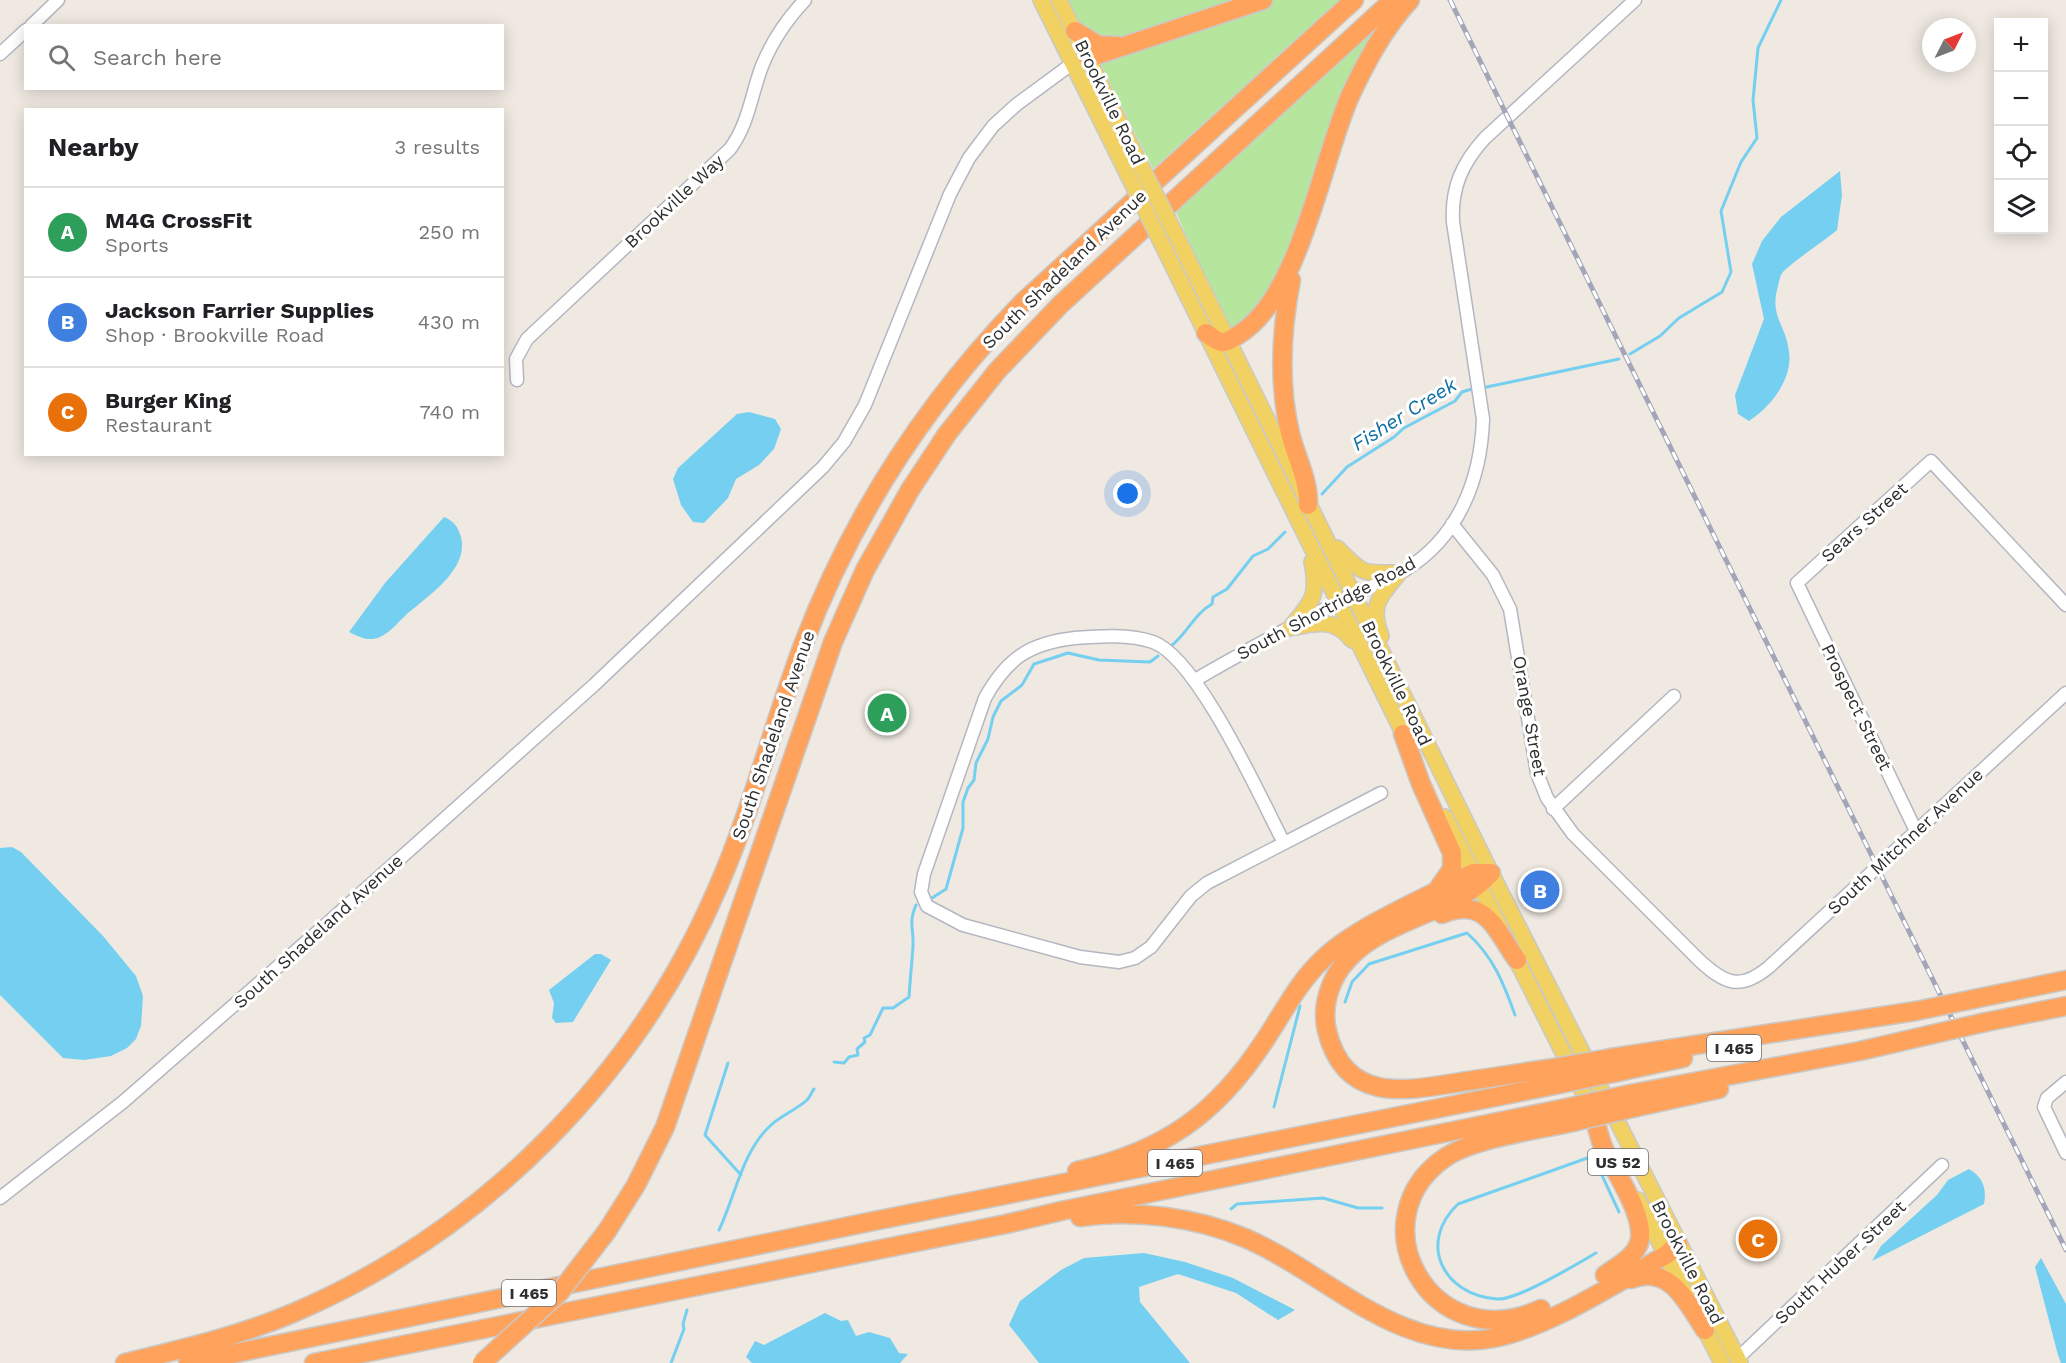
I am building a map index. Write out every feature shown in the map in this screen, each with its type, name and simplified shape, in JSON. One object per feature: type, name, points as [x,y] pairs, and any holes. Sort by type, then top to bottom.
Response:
[{"type":"highway","points":[[1080,61],[1263,0]]},
{"type":"highway","name":"South Shadeland Avenue","points":[[125,1363],[213,1341],[273,1321],[324,1299],[382,1268],[431,1237],[490,1193],[530,1158],[581,1105],[639,1030],[693,942],[730,857],[799,655],[822,599],[869,504],[926,416],[972,357],[1023,302],[1354,0]]},
{"type":"highway","name":"South Shadeland Avenue","points":[[483,1363],[560,1292],[607,1232],[636,1185],[665,1127],[825,663],[865,570],[910,490],[968,406],[1045,320],[1393,0]]},
{"type":"highway","points":[[1206,333],[1219,342],[1228,341],[1248,329],[1269,307],[1284,283],[1349,99],[1372,53],[1410,0]]},
{"type":"highway","points":[[1075,31],[1104,46],[1122,46]]},
{"type":"highway","points":[[1299,242],[1284,323],[1282,374],[1286,415],[1308,490],[1308,505]]},
{"type":"highway","points":[[1403,734],[1421,784],[1452,853],[1453,862],[1448,877],[1431,896]]},
{"type":"highway","points":[[951,1205],[1018,1184],[1119,1160],[1175,1135],[1202,1116],[1227,1091],[1253,1059],[1308,975],[1323,959],[1353,936],[1431,896],[1481,877]]},
{"type":"highway","points":[[1365,945],[1481,877]]},
{"type":"highway","name":"US 52","points":[[1517,960],[1486,916],[1466,907],[1453,909],[1399,934],[1365,945],[1347,959],[1329,991],[1325,1017],[1329,1036],[1337,1055],[1359,1078],[1376,1087],[1401,1091],[1551,1077]]},
{"type":"highway","name":"I 465","points":[[188,1363],[951,1205],[1140,1170],[1551,1077],[1916,1011],[2066,980]]},
{"type":"highway","name":"I 465","points":[[314,1363],[481,1331],[1061,1211],[1570,1115],[2066,1006]]},
{"type":"highway","points":[[1593,1113],[1603,1146],[1635,1211],[1640,1229],[1639,1243],[1633,1253],[1603,1283]]},
{"type":"highway","points":[[1570,1115],[1463,1148],[1435,1166],[1421,1184],[1410,1206],[1406,1227],[1409,1256],[1424,1286],[1438,1300],[1457,1312],[1479,1319],[1501,1321],[1521,1317],[1603,1283],[1640,1275],[1664,1278],[1677,1288],[1705,1330]]},
{"type":"highway","points":[[1006,1224],[1117,1214],[1193,1221],[1247,1239],[1402,1326],[1426,1335],[1452,1339],[1492,1338],[1525,1329],[1603,1283],[1669,1249]]},
{"type":"highway","points":[[373,1363],[481,1331]]},
{"type":"main road","name":"Brookville Road","points":[[1041,0],[1139,162],[1174,231],[1389,669],[1517,960],[1593,1113],[1669,1249],[1739,1360]]},
{"type":"main road","name":"Brookville Road","points":[[1059,0],[1075,31],[1080,61],[1127,173],[1403,734],[1481,877],[1669,1249],[1722,1363]]},
{"type":"main road","points":[[1325,538],[1357,569],[1368,573],[1399,573]]},
{"type":"main road","points":[[1290,627],[1314,596],[1316,578],[1308,543]]},
{"type":"main road","points":[[1389,669],[1378,627],[1376,606],[1384,588],[1399,573]]},
{"type":"main road","points":[[1290,627],[1321,622],[1334,624],[1347,633],[1366,658]]},
{"type":"street","points":[[33,24],[58,0]]},
{"type":"street","name":"Brookville Way","points":[[517,380],[516,359],[527,339],[730,149],[745,124],[770,48],[785,24],[805,0]]},
{"type":"street","name":"South Shortridge Road","points":[[1195,680],[1290,627],[1399,573],[1431,549],[1452,524],[1464,505],[1476,477],[1482,448],[1481,403],[1453,222],[1454,193],[1458,178],[1465,163],[1485,138],[1635,0]]},
{"type":"street","points":[[0,54],[24,32]]},
{"type":"street","name":"South Shadeland Avenue","points":[[0,1198],[128,1098],[329,922],[594,685],[823,467],[848,435],[871,392],[908,294],[950,194],[969,158],[985,135],[1008,112],[1080,61]]},
{"type":"street","name":"Sears Street","points":[[1797,583],[1931,461],[2066,605]]},
{"type":"street","name":"Orange Street","points":[[1452,524],[1493,575],[1510,609],[1537,773],[1553,809],[1572,833],[1699,960],[1719,977],[1740,982]]},
{"type":"street","name":"Prospect Street","points":[[1797,583],[1916,831]]},
{"type":"street","points":[[1284,843],[1195,680],[1161,646],[1138,639],[1094,637],[1052,641],[1036,645],[1014,660],[991,688],[977,717],[922,880],[923,899],[933,911],[963,925],[1073,956],[1107,963],[1137,957],[1156,943],[1184,904],[1201,886],[1284,843],[1381,792]]},
{"type":"street","name":"South Mitchner Avenue","points":[[1740,982],[1757,977],[1769,967],[2066,693]]},
{"type":"street","points":[[1553,809],[1674,696]]},
{"type":"street","points":[[2066,1082],[2047,1098],[2043,1107],[2066,1153]]},
{"type":"street","name":"South Huber Street","points":[[1739,1360],[1942,1165]]},
{"type":"green space","points":[[1066,0],[1245,0],[1149,32],[1111,39],[1098,38],[1087,32]]},
{"type":"green space","points":[[1273,0],[1339,0],[1153,169],[1099,61]]},
{"type":"green space","points":[[1396,8],[1272,290],[1240,327],[1229,330],[1175,210]]},
{"type":"water","points":[[1840,171],[1842,195],[1837,230],[1782,273],[1776,305],[1789,352],[1787,372],[1784,382],[1772,401],[1749,421],[1738,414],[1735,395],[1764,319],[1752,264],[1762,241],[1781,217]]},
{"type":"water","points":[[749,412],[775,419],[781,429],[774,449],[759,465],[736,479],[728,498],[704,523],[693,522],[681,505],[673,479],[678,468],[737,414]]},
{"type":"water","points":[[444,517],[457,527],[462,549],[459,560],[445,580],[384,635],[368,639],[349,632],[385,583]]},
{"type":"water","points":[[12,847],[21,852],[103,936],[136,976],[143,996],[141,1026],[136,1039],[127,1048],[111,1056],[84,1060],[63,1058],[0,995],[0,848]]},
{"type":"water","points":[[595,954],[601,954],[611,960],[573,1022],[556,1023],[552,1018],[554,1003],[549,990]]},
{"type":"water","points":[[1969,1169],[1978,1176],[1983,1184],[1984,1204],[1872,1261],[1881,1246],[1937,1195],[1948,1180]]},
{"type":"water","points":[[1144,1253],[1185,1262],[1233,1278],[1295,1310],[1278,1320],[1236,1293],[1178,1274],[1139,1287],[1140,1302],[1190,1363],[1039,1363],[1009,1325],[1020,1301],[1061,1270],[1084,1258]]},
{"type":"water","points":[[2041,1258],[2066,1304],[2066,1363],[2061,1363],[2058,1355],[2035,1267]]},
{"type":"water","points":[[825,1313],[841,1321],[848,1320],[856,1336],[869,1332],[890,1338],[899,1353],[908,1354],[900,1363],[752,1363],[746,1357],[755,1341],[764,1345]]},
{"type":"waterway","name":"Fisher Creek","points":[[1630,354],[1660,336],[1679,318],[1722,292],[1731,272],[1721,211],[1741,162],[1757,138],[1753,100],[1758,48],[1781,0]]},
{"type":"waterway","name":"Fisher Creek","points":[[1482,388],[1619,359]]},
{"type":"waterway","name":"Fisher Creek","points":[[1322,494],[1347,467],[1404,428],[1455,401],[1462,392],[1475,388]]},
{"type":"waterway","name":"Fisher Creek","points":[[1171,646],[1200,613],[1212,604],[1213,597],[1227,589],[1253,556],[1268,549],[1285,532]]},
{"type":"waterway","name":"Fisher Creek","points":[[932,898],[946,889],[963,828],[963,802],[974,780],[976,763],[988,739],[993,717],[1001,701],[1022,685],[1034,664],[1068,653],[1099,660],[1150,662],[1158,656]]},
{"type":"waterway","name":"Fisher Creek","points":[[834,1062],[844,1063],[849,1057],[858,1055],[857,1049],[865,1042],[864,1038],[870,1035],[883,1008],[893,1008],[909,997],[913,946],[912,922],[916,905]]},
{"type":"waterway","points":[[1345,1002],[1352,982],[1369,964],[1467,933],[1491,961],[1502,981],[1515,1015]]},
{"type":"waterway","points":[[1274,1107],[1300,1006]]},
{"type":"waterway","points":[[728,1063],[705,1135],[741,1175]]},
{"type":"waterway","name":"Fisher Creek","points":[[719,1230],[740,1175],[760,1137],[774,1122],[807,1100],[814,1089]]},
{"type":"waterway","points":[[1596,1253],[1532,1288],[1497,1299],[1478,1295],[1462,1288],[1450,1277],[1442,1265],[1438,1250],[1439,1235],[1446,1219],[1458,1204],[1593,1156],[1619,1212]]},
{"type":"waterway","points":[[1231,1209],[1237,1204],[1323,1198],[1358,1208],[1382,1208]]},
{"type":"waterway","name":"Fisher Creek","points":[[671,1363],[684,1329],[687,1310]]},
{"type":"railway","points":[[1450,0],[2066,1250]]},
{"type":"place","name":"M4G CrossFit","points":[[887,713]]},
{"type":"place","name":"Jackson Farrier Supplies","points":[[1540,890]]},
{"type":"place","name":"Burger King","points":[[1758,1239]]}]
